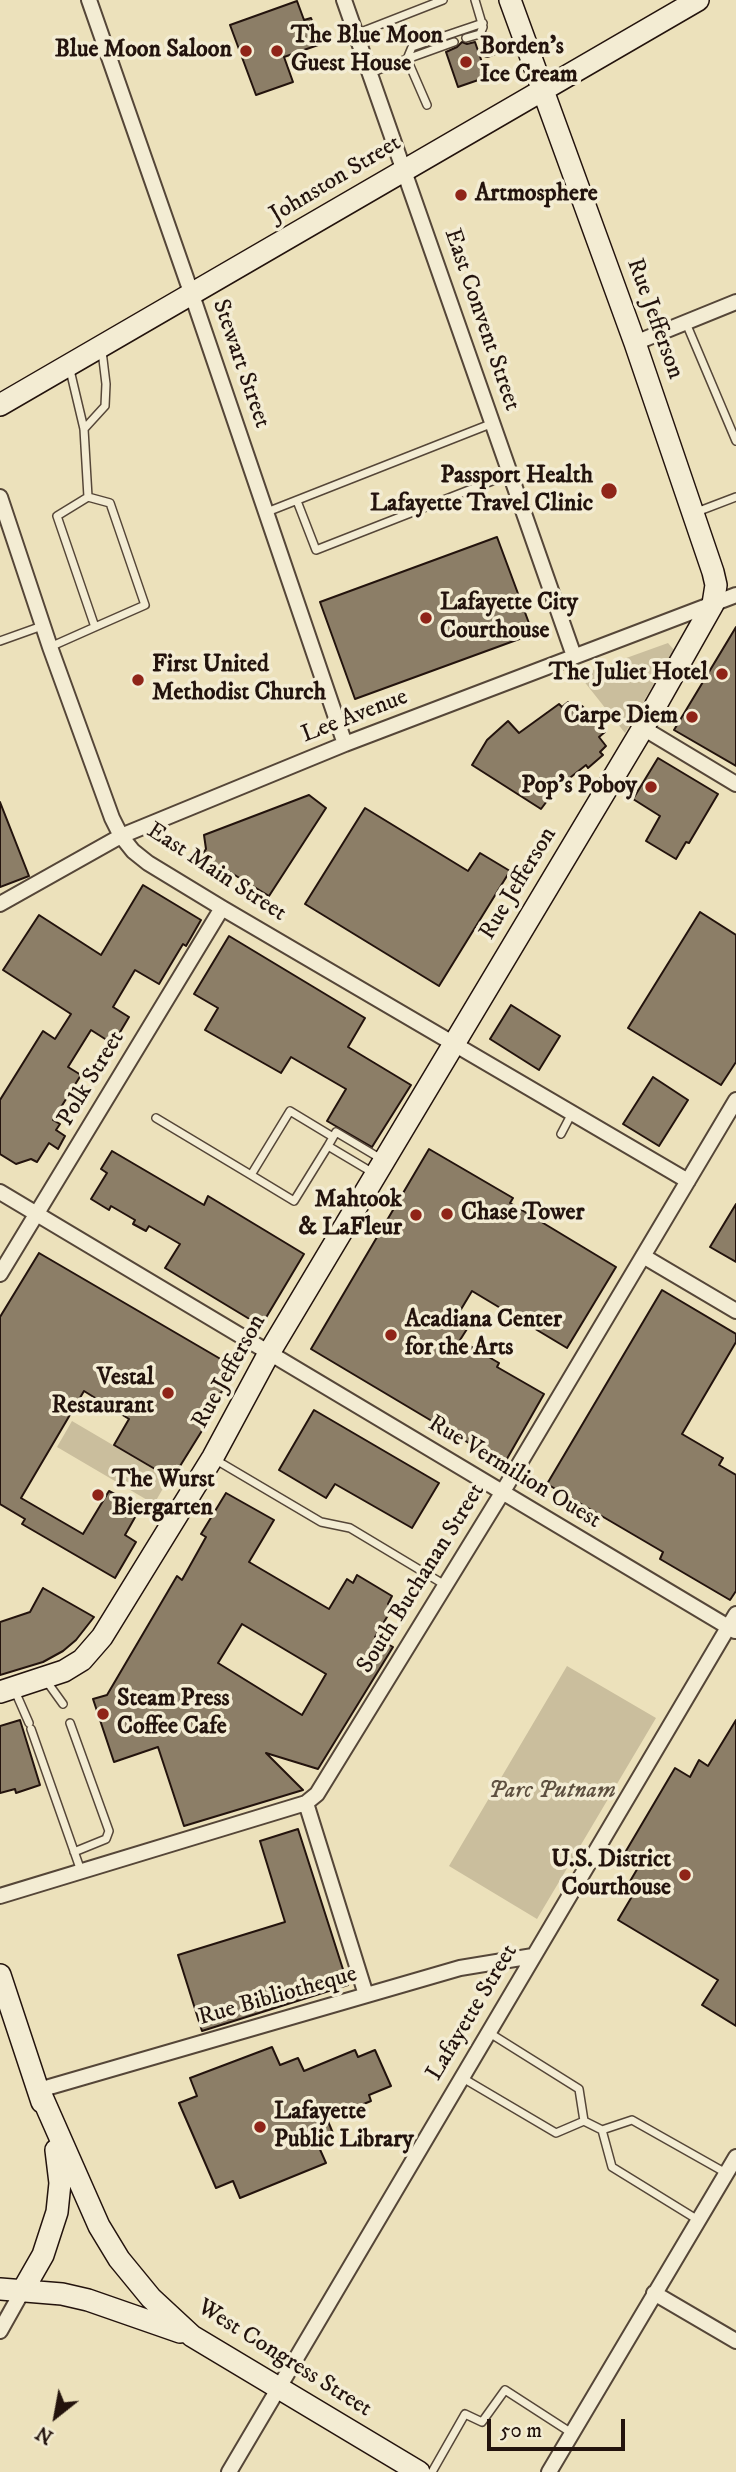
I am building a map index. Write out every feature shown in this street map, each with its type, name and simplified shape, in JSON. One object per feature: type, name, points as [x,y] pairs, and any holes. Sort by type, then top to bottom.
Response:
[{"type":"street","name":"Stewart Street","points":[[89,0],[345,744]]},
{"type":"street","name":"East Convent Street","points":[[344,0],[574,656]]},
{"type":"street","name":"Rue Jefferson","points":[[7,1689],[64,1671],[92,1651],[212,1458],[269,1353],[643,728],[713,604],[716,585],[713,572],[635,343],[510,0]]},
{"type":"street","name":"Johnston Street","points":[[0,405],[698,0]]},
{"type":"street","points":[[635,343],[735,305]]},
{"type":"street","name":"East Main Street","points":[[0,497],[50,647],[112,818],[121,836],[133,850],[148,863],[222,908],[688,1181]]},
{"type":"street","name":"Lee Avenue","points":[[0,904],[121,836],[345,744],[736,595]]},
{"type":"street","points":[[643,728],[736,784]]},
{"type":"street","name":"Polk Street","points":[[0,1274],[222,908]]},
{"type":"street","name":"South Buchanan Street","points":[[306,1803],[317,1794],[502,1493],[736,1102]]},
{"type":"street","name":"Rue Vermilion Ouest","points":[[0,1192],[502,1493],[733,1624]]},
{"type":"street","points":[[643,1256],[736,1311]]},
{"type":"street","name":"Lafayette Street","points":[[229,2472],[487,2032],[733,1624]]},
{"type":"street","points":[[0,1896],[306,1803],[366,1996]]},
{"type":"street","name":"Rue Bibliotheque","points":[[38,2090],[460,1968],[533,1956]]},
{"type":"street","points":[[0,1975],[58,2157],[60,2183],[57,2212],[50,2238],[0,2331]]},
{"type":"street","name":"West Congress Street","points":[[38,2090],[99,2226],[119,2259],[151,2298],[191,2336],[419,2472]]},
{"type":"street","points":[[549,2472],[570,2432],[736,2157]]},
{"type":"street","points":[[0,2289],[62,2294],[88,2300],[191,2336]]},
{"type":"street","points":[[654,2293],[736,2341]]},
{"type":"lane","points":[[356,34],[443,0]]},
{"type":"lane","points":[[466,38],[480,34],[483,23],[475,0]]},
{"type":"lane","points":[[427,105],[407,60],[412,47],[483,23]]},
{"type":"lane","points":[[487,53],[523,38]]},
{"type":"lane","points":[[369,74],[454,42]]},
{"type":"lane","points":[[686,323],[736,441]]},
{"type":"lane","points":[[84,429],[105,406],[106,384],[101,347]]},
{"type":"lane","points":[[69,366],[84,429],[88,497]]},
{"type":"lane","points":[[267,512],[492,423]]},
{"type":"lane","points":[[297,501],[316,550],[511,474]]},
{"type":"lane","points":[[50,647],[145,605],[110,503],[88,497],[57,516],[95,627]]},
{"type":"lane","points":[[693,513],[736,497]]},
{"type":"lane","points":[[0,641],[43,625]]},
{"type":"lane","points":[[251,1175],[290,1111],[333,1137]]},
{"type":"lane","points":[[561,1134],[572,1113]]},
{"type":"lane","points":[[156,1118],[294,1201],[336,1132],[380,1168]]},
{"type":"lane","points":[[328,1146],[380,1168]]},
{"type":"lane","points":[[212,1458],[321,1522],[350,1528],[445,1585]]},
{"type":"lane","points":[[43,1678],[63,1704]]},
{"type":"lane","points":[[7,1689],[30,1726],[81,1871]]},
{"type":"lane","points":[[70,1723],[109,1831],[106,1839],[74,1852]]},
{"type":"lane","points":[[487,2032],[579,2089],[584,2121]]},
{"type":"lane","points":[[461,2077],[556,2133],[584,2121],[602,2130],[632,2120],[726,2173]]},
{"type":"lane","points":[[602,2130],[612,2167],[698,2220]]},
{"type":"lane","points":[[432,2472],[465,2414],[482,2422],[505,2390],[570,2432]]},
{"type":"green space","points":[[668,643],[674,650],[625,733],[579,675]]},
{"type":"green space","points":[[72,1421],[169,1478],[154,1504],[57,1447]]},
{"type":"green space","name":"Parc Putnam","points":[[567,1666],[656,1718],[537,1919],[449,1866]]},
{"type":"building","points":[[297,1],[304,20],[311,18],[321,44],[284,57],[293,82],[256,95],[230,25]]},
{"type":"building","name":"Borden's Ice Cream","points":[[462,42],[475,42],[487,77],[458,87],[446,52]]},
{"type":"building","name":"Lafayette City Courthouse","points":[[497,537],[533,634],[355,699],[320,602]]},
{"type":"building","points":[[736,627],[736,766],[674,730]]},
{"type":"building","points":[[568,702],[576,712],[582,706],[605,732],[599,737],[606,746],[600,752],[603,755],[556,789],[541,809],[472,765],[487,740],[508,721],[519,733],[559,704],[562,707]]},
{"type":"building","points":[[658,758],[718,794],[689,843],[686,842],[676,859],[646,841],[660,816],[633,799]]},
{"type":"building","points":[[309,795],[326,808],[269,896],[202,855],[206,849],[204,835]]},
{"type":"building","points":[[0,802],[29,876],[0,887]]},
{"type":"building","points":[[365,808],[468,871],[480,853],[510,871],[439,986],[305,904]]},
{"type":"building","points":[[143,885],[201,920],[159,984],[135,970],[113,1007],[129,1017],[113,1044],[91,1030],[68,1067],[81,1075],[53,1120],[60,1124],[56,1130],[65,1136],[58,1149],[49,1143],[37,1162],[31,1159],[16,1164],[0,1154],[0,1100],[43,1031],[55,1039],[71,1014],[3,970],[39,915],[101,955]]},
{"type":"building","points":[[700,912],[736,935],[736,1062],[721,1085],[628,1028]]},
{"type":"building","points":[[229,936],[365,1018],[348,1047],[411,1085],[372,1147],[327,1121],[346,1089],[291,1057],[281,1073],[205,1030],[218,1008],[194,994]]},
{"type":"building","points":[[511,1005],[560,1036],[539,1070],[490,1039]]},
{"type":"building","points":[[653,1077],[688,1100],[659,1146],[623,1124]]},
{"type":"building","points":[[429,1149],[513,1198],[510,1203],[616,1267],[567,1348],[472,1291],[454,1321],[467,1329],[460,1340],[499,1363],[497,1367],[544,1394],[504,1464],[311,1349]]},
{"type":"building","points":[[112,1151],[204,1205],[208,1196],[304,1254],[261,1326],[165,1268],[180,1244],[149,1226],[146,1231],[133,1224],[135,1220],[111,1206],[109,1210],[91,1199],[107,1173],[101,1169]]},
{"type":"building","points":[[736,1204],[736,1262],[710,1247]]},
{"type":"building","points":[[39,1253],[236,1368],[172,1479],[114,1445],[129,1419],[84,1391],[21,1498],[83,1534],[109,1491],[129,1502],[127,1506],[138,1512],[125,1535],[136,1542],[115,1578],[22,1524],[25,1519],[0,1504],[0,1317]]},
{"type":"building","points":[[662,1290],[736,1334],[736,1342],[682,1434],[723,1458],[719,1465],[736,1475],[736,1591],[730,1600],[660,1559],[663,1552],[547,1484]]},
{"type":"building","points":[[314,1410],[439,1483],[412,1528],[335,1484],[326,1498],[279,1470]]},
{"type":"building","points":[[226,1493],[274,1520],[249,1562],[329,1609],[347,1579],[353,1583],[357,1575],[392,1596],[388,1604],[393,1607],[375,1637],[393,1647],[318,1769],[266,1753],[303,1790],[184,1826],[158,1747],[114,1762],[93,1699],[107,1695],[177,1576],[182,1580],[206,1537],[201,1534]],"holes":[[[242,1624],[326,1674],[302,1715],[218,1663]]]},
{"type":"building","points":[[43,1588],[94,1617],[76,1640],[63,1651],[43,1662],[0,1675],[0,1622],[30,1612]]},
{"type":"building","points":[[20,1720],[40,1785],[16,1793],[15,1789],[0,1793],[0,1726]]},
{"type":"building","name":"U.S. District Courthouse","points":[[736,1720],[736,2026],[702,2005],[718,1980],[618,1920],[637,1888],[629,1883],[639,1866],[623,1856],[675,1768],[690,1777],[699,1760],[708,1766]]},
{"type":"building","points":[[298,1829],[348,1985],[202,2031],[178,1955],[285,1922],[260,1841]]},
{"type":"building","name":"Lafayette Public Library","points":[[272,2047],[280,2065],[298,2058],[304,2071],[355,2050],[358,2057],[375,2050],[391,2086],[369,2095],[371,2101],[327,2119],[335,2138],[318,2145],[326,2163],[240,2198],[233,2181],[216,2188],[179,2103],[197,2096],[190,2078]]},
{"type":"place","name":"Blue Moon Saloon","points":[[246,51]]},
{"type":"place","name":"The Blue Moon Guest House","points":[[277,51]]},
{"type":"place","name":"Borden's Ice Cream","points":[[466,62]]},
{"type":"place","name":"Artmosphere","points":[[461,195]]},
{"type":"place","name":"Passport Health Lafayette Travel Clinic","points":[[609,491]]},
{"type":"place","name":"Lafayette City Courthouse","points":[[426,618]]},
{"type":"place","name":"The Juliet Hotel","points":[[722,674]]},
{"type":"place","name":"First United Methodist Church","points":[[138,680]]},
{"type":"place","name":"Carpe Diem","points":[[692,717]]},
{"type":"place","name":"Pop's Poboy","points":[[651,787]]},
{"type":"place","name":"Chase Tower","points":[[447,1214]]},
{"type":"place","name":"Mahtook & LaFleur","points":[[416,1215]]},
{"type":"place","name":"Acadiana Center for the Arts","points":[[391,1335]]},
{"type":"place","name":"Vestal Restaurant","points":[[168,1393]]},
{"type":"place","name":"The Wurst Biergarten","points":[[98,1495]]},
{"type":"place","name":"Steam Press Coffee Cafe","points":[[103,1714]]},
{"type":"place","name":"U.S. District Courthouse","points":[[685,1875]]},
{"type":"place","name":"Lafayette Public Library","points":[[260,2127]]}]
